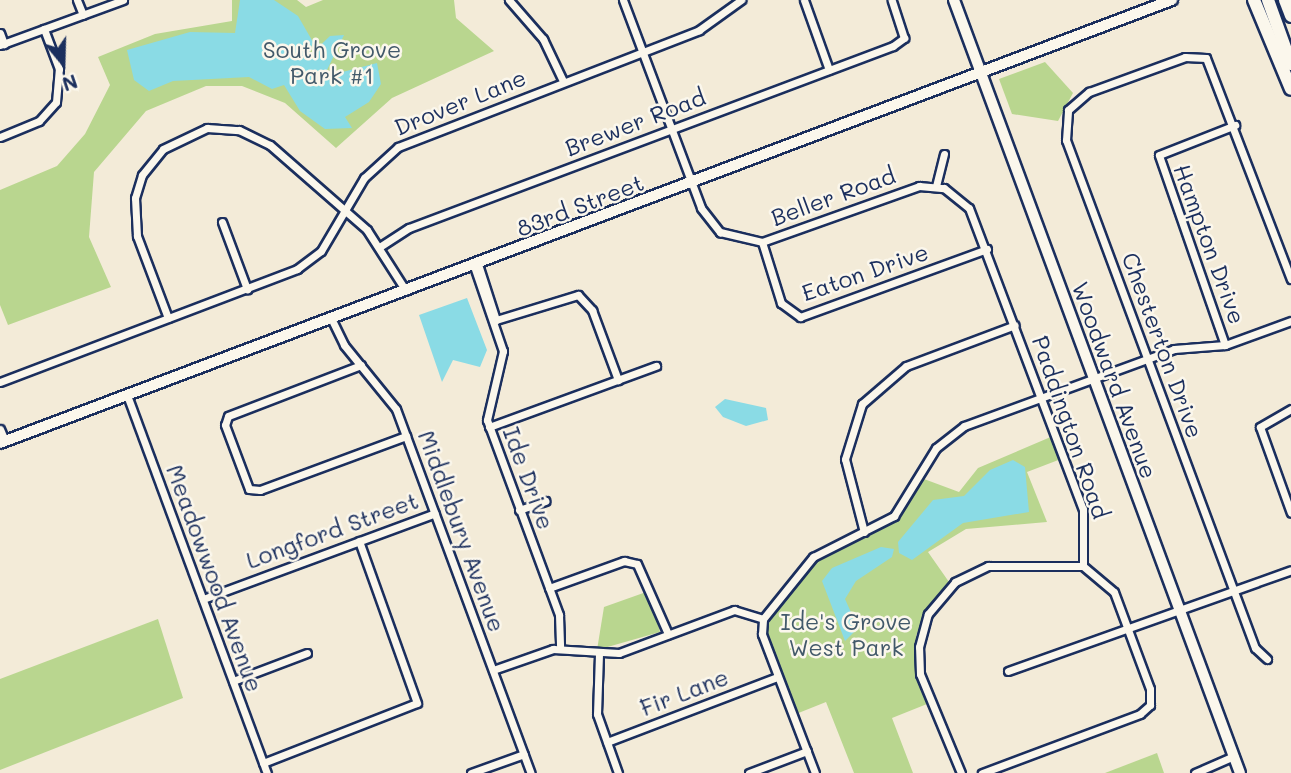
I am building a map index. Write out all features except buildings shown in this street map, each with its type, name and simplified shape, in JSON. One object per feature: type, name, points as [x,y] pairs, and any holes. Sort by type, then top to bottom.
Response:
[{"type":"highway","points":[[1254,0],[1291,89]]},
{"type":"highway","points":[[1268,0],[1291,64]]},
{"type":"highway","points":[[1285,0],[1291,16]]},
{"type":"main road","name":"Woodward Avenue","points":[[954,0],[1240,773]]},
{"type":"main road","name":"83rd Street","points":[[2,442],[1172,0]]},
{"type":"street","points":[[77,0],[83,15]]},
{"type":"street","points":[[0,33],[2,45],[123,0]]},
{"type":"street","points":[[509,0],[543,39],[563,81]]},
{"type":"street","name":"Beller Road","points":[[623,0],[692,182],[716,228],[762,242],[907,188],[936,186]]},
{"type":"street","name":"Drover Lane","points":[[0,382],[247,289],[313,259],[364,178],[398,147],[705,27],[741,0]]},
{"type":"street","points":[[804,0],[829,70]]},
{"type":"street","name":"Brewer Road","points":[[381,246],[409,228],[829,70],[904,38],[892,0]]},
{"type":"street","points":[[0,137],[39,121],[56,102],[59,69],[44,29]]},
{"type":"street","name":"Chesterton Drive","points":[[1235,125],[1206,58],[1185,57],[1089,92],[1068,110],[1066,140],[1255,648],[1267,659]]},
{"type":"street","points":[[1235,125],[1291,279]]},
{"type":"street","name":"Hampton Drive","points":[[1225,345],[1159,155],[1235,125]]},
{"type":"street","points":[[168,318],[137,236],[134,206],[142,175],[175,139],[216,127],[258,136],[345,209],[381,246],[406,291]]},
{"type":"street","points":[[936,186],[944,154]]},
{"type":"street","name":"Paddington Road","points":[[936,186],[969,208],[987,249],[1086,519],[1083,566]]},
{"type":"street","points":[[222,222],[247,289]]},
{"type":"street","name":"Eaton Drive","points":[[762,242],[781,303],[800,317],[987,249]]},
{"type":"street","name":"Ide Drive","points":[[476,265],[496,320],[503,351],[486,409],[489,427],[550,588],[561,625],[560,648]]},
{"type":"street","points":[[496,320],[578,295],[592,310],[618,380]]},
{"type":"street","name":"Middlebury Avenue","points":[[331,318],[361,365],[388,394],[407,436],[531,773]]},
{"type":"street","points":[[815,773],[762,640],[763,619],[813,556],[864,532],[904,506],[926,461],[951,434],[1184,346],[1225,345],[1291,321]]},
{"type":"street","points":[[864,532],[845,459],[862,404],[899,370],[1015,325]]},
{"type":"street","points":[[361,365],[226,417],[251,491],[407,436]]},
{"type":"street","points":[[489,427],[656,366]]},
{"type":"street","name":"Meadowwood Avenue","points":[[127,395],[267,773]]},
{"type":"street","points":[[1291,408],[1261,423],[1291,513]]},
{"type":"street","points":[[0,429],[2,442]]},
{"type":"street","points":[[519,510],[545,501]]},
{"type":"street","name":"Longford Street","points":[[203,599],[435,513]]},
{"type":"street","points":[[263,763],[417,704],[359,541]]},
{"type":"street","points":[[550,588],[624,561],[637,564],[668,634]]},
{"type":"street","points":[[961,773],[920,674],[920,640],[932,608],[955,582],[988,566],[1083,566],[1109,584],[1149,686],[1150,705],[1140,714],[982,773]]},
{"type":"street","points":[[1008,671],[1129,631],[1291,570]]},
{"type":"street","points":[[493,670],[560,648],[599,654],[668,634],[734,610],[763,619]]},
{"type":"street","points":[[233,681],[307,653]]},
{"type":"street","points":[[599,654],[595,704],[618,773]]},
{"type":"street","name":"Fir Lane","points":[[607,742],[775,678]]},
{"type":"street","points":[[749,773],[807,751]]},
{"type":"street","points":[[471,773],[524,754]]},
{"type":"street","points":[[1195,773],[1234,756]]},
{"type":"green space","name":"South Grove Park #1","points":[[232,0],[297,0],[306,7],[323,0],[454,0],[456,18],[494,51],[392,98],[336,148],[285,103],[242,86],[206,86],[146,111],[94,172],[89,237],[111,287],[8,325],[0,305],[0,190],[57,166],[85,134],[110,85],[98,57],[155,34],[232,21]]},
{"type":"green space","points":[[1045,62],[1073,93],[1058,121],[1012,114],[999,79]]},
{"type":"green space","name":"Ide's Grove West Park","points":[[1053,436],[1061,459],[1027,472],[1047,522],[966,529],[928,552],[949,582],[926,611],[916,636],[916,671],[927,704],[892,718],[913,773],[854,773],[826,702],[796,714],[775,667],[766,634],[770,620],[815,559],[894,522],[924,479],[959,492],[978,468]]},
{"type":"green space","points":[[649,591],[660,632],[597,650],[604,607]]},
{"type":"green space","points":[[158,619],[183,698],[0,770],[0,679]]},
{"type":"green space","points":[[1157,753],[1164,773],[1105,773]]},
{"type":"water","points":[[240,0],[274,0],[298,16],[313,42],[308,57],[330,36],[344,35],[327,70],[331,75],[377,63],[381,84],[369,102],[345,117],[352,128],[325,129],[300,111],[284,85],[272,89],[249,77],[173,81],[149,91],[134,80],[127,50],[190,32],[235,33]]},
{"type":"water","points":[[467,298],[487,350],[480,367],[453,360],[442,382],[419,315]]},
{"type":"water","points":[[725,399],[766,408],[768,420],[746,426],[723,417],[715,407]]},
{"type":"water","points":[[1013,460],[1025,467],[1029,512],[963,523],[912,560],[899,553],[898,542],[933,500],[964,496],[990,470]]},
{"type":"water","points":[[881,547],[894,549],[892,557],[856,581],[845,599],[858,628],[845,641],[822,581],[832,568]]}]
